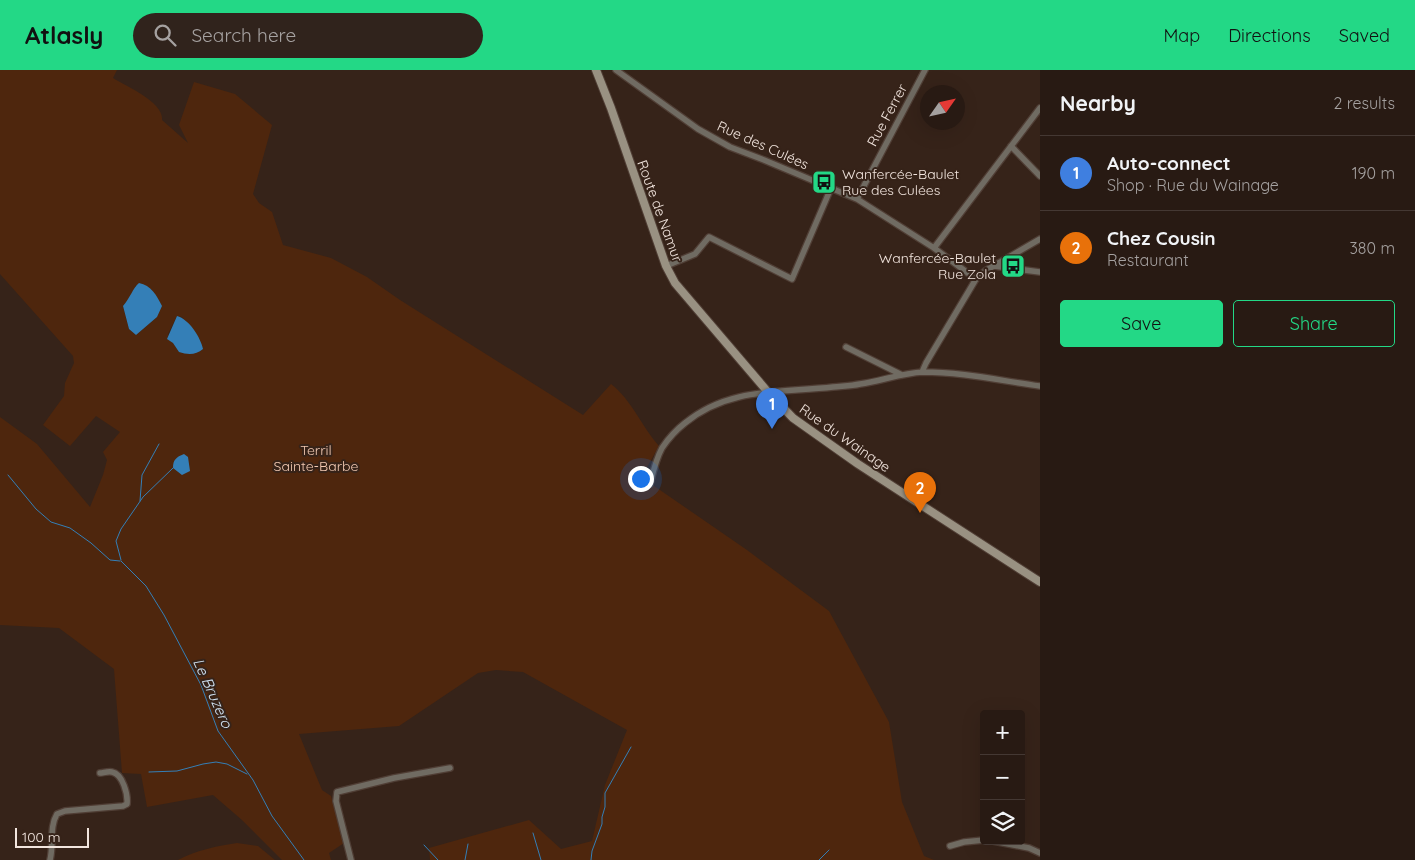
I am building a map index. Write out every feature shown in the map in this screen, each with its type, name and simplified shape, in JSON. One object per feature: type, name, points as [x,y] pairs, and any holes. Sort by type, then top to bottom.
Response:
[{"type":"main road","name":"Route de Namur","points":[[596,70],[666,266],[675,283],[728,346]]},
{"type":"main road","name":"Rue du Wainage","points":[[728,346],[793,418],[858,464],[1040,582]]},
{"type":"street","name":"Rue des Culées","points":[[616,70],[698,129],[730,147],[857,199],[934,248],[976,279]]},
{"type":"street","name":"Rue Ferrer","points":[[857,199],[925,70]]},
{"type":"street","points":[[934,248],[1040,108]]},
{"type":"street","points":[[1011,146],[1040,176]]},
{"type":"street","points":[[666,266],[695,254],[709,237],[792,279],[831,188]]},
{"type":"street","points":[[922,372],[926,362],[976,279],[985,271],[1040,239]]},
{"type":"street","points":[[994,266],[1040,272]]},
{"type":"street","points":[[846,347],[904,375]]},
{"type":"street","points":[[650,484],[662,449],[674,433],[696,414],[718,402],[767,391],[860,384],[922,372],[979,377],[1040,386]]},
{"type":"street","points":[[351,860],[336,801],[338,792],[450,768]]},
{"type":"street","points":[[50,860],[53,847],[53,824],[58,814],[65,811],[123,806],[127,804],[127,798],[119,776],[111,772],[100,773]]},
{"type":"street","points":[[950,846],[980,840]]},
{"type":"street","points":[[1014,845],[1029,848],[1040,853]]},
{"type":"green space","name":"Terril Sainte-Barbe","points":[[0,70],[117,70],[113,78],[151,101],[161,113],[162,120],[188,143],[179,125],[194,82],[235,94],[272,125],[253,194],[259,203],[272,212],[283,245],[331,258],[367,277],[400,300],[583,415],[611,384],[625,397],[659,446],[645,471],[644,479],[747,550],[829,611],[889,722],[902,802],[924,856],[934,860],[430,860],[429,848],[529,820],[561,849],[592,841],[605,785],[627,730],[523,672],[496,670],[478,673],[399,726],[299,734],[322,790],[331,796],[344,843],[329,853],[331,860],[282,860],[242,820],[213,795],[147,807],[141,774],[122,773],[114,669],[59,628],[0,625],[0,417],[37,444],[90,507],[107,460],[103,452],[120,432],[96,416],[70,446],[43,425],[64,396],[65,383],[74,363],[73,356],[0,274]],"holes":[[[136,285],[157,317],[136,335],[129,329],[123,306],[130,298]],[[177,316],[182,317],[197,335],[179,352],[168,334]]]},
{"type":"green space","points":[[237,843],[258,846],[275,860],[178,860],[207,849]]},
{"type":"water","points":[[139,283],[147,286],[156,295],[162,306],[157,317],[136,335],[129,329],[123,306]]},
{"type":"water","points":[[177,316],[186,321],[194,330],[203,349],[192,354],[186,354],[179,352],[173,343],[167,339]]},
{"type":"water","points":[[184,454],[188,457],[190,471],[182,475],[173,468],[173,465],[179,456]]},
{"type":"waterway","points":[[140,501],[142,475],[159,444]]},
{"type":"waterway","points":[[121,560],[116,541],[121,529],[143,497],[173,468]]},
{"type":"waterway","points":[[8,475],[36,509],[51,522],[70,528],[110,560],[120,561]]},
{"type":"waterway","name":"Le Bruzero","points":[[121,561],[146,586],[164,615],[201,685],[218,731],[253,780],[272,816],[304,860]]},
{"type":"waterway","points":[[591,860],[592,851],[602,824],[605,793],[631,747]]},
{"type":"waterway","points":[[149,772],[177,771],[216,762],[227,764],[247,774]]},
{"type":"waterway","points":[[533,833],[541,860]]},
{"type":"waterway","points":[[465,860],[468,844]]},
{"type":"waterway","points":[[424,845],[438,860]]},
{"type":"waterway","points":[[819,860],[829,850]]},
{"type":"place","name":"Wanfercée-Baulet Rue des Culées","points":[[824,182]]},
{"type":"place","name":"Wanfercée-Baulet Rue Zola","points":[[1013,266]]},
{"type":"place","name":"Auto-connect","points":[[772,429]]},
{"type":"place","name":"Chez Cousin","points":[[920,513]]}]
